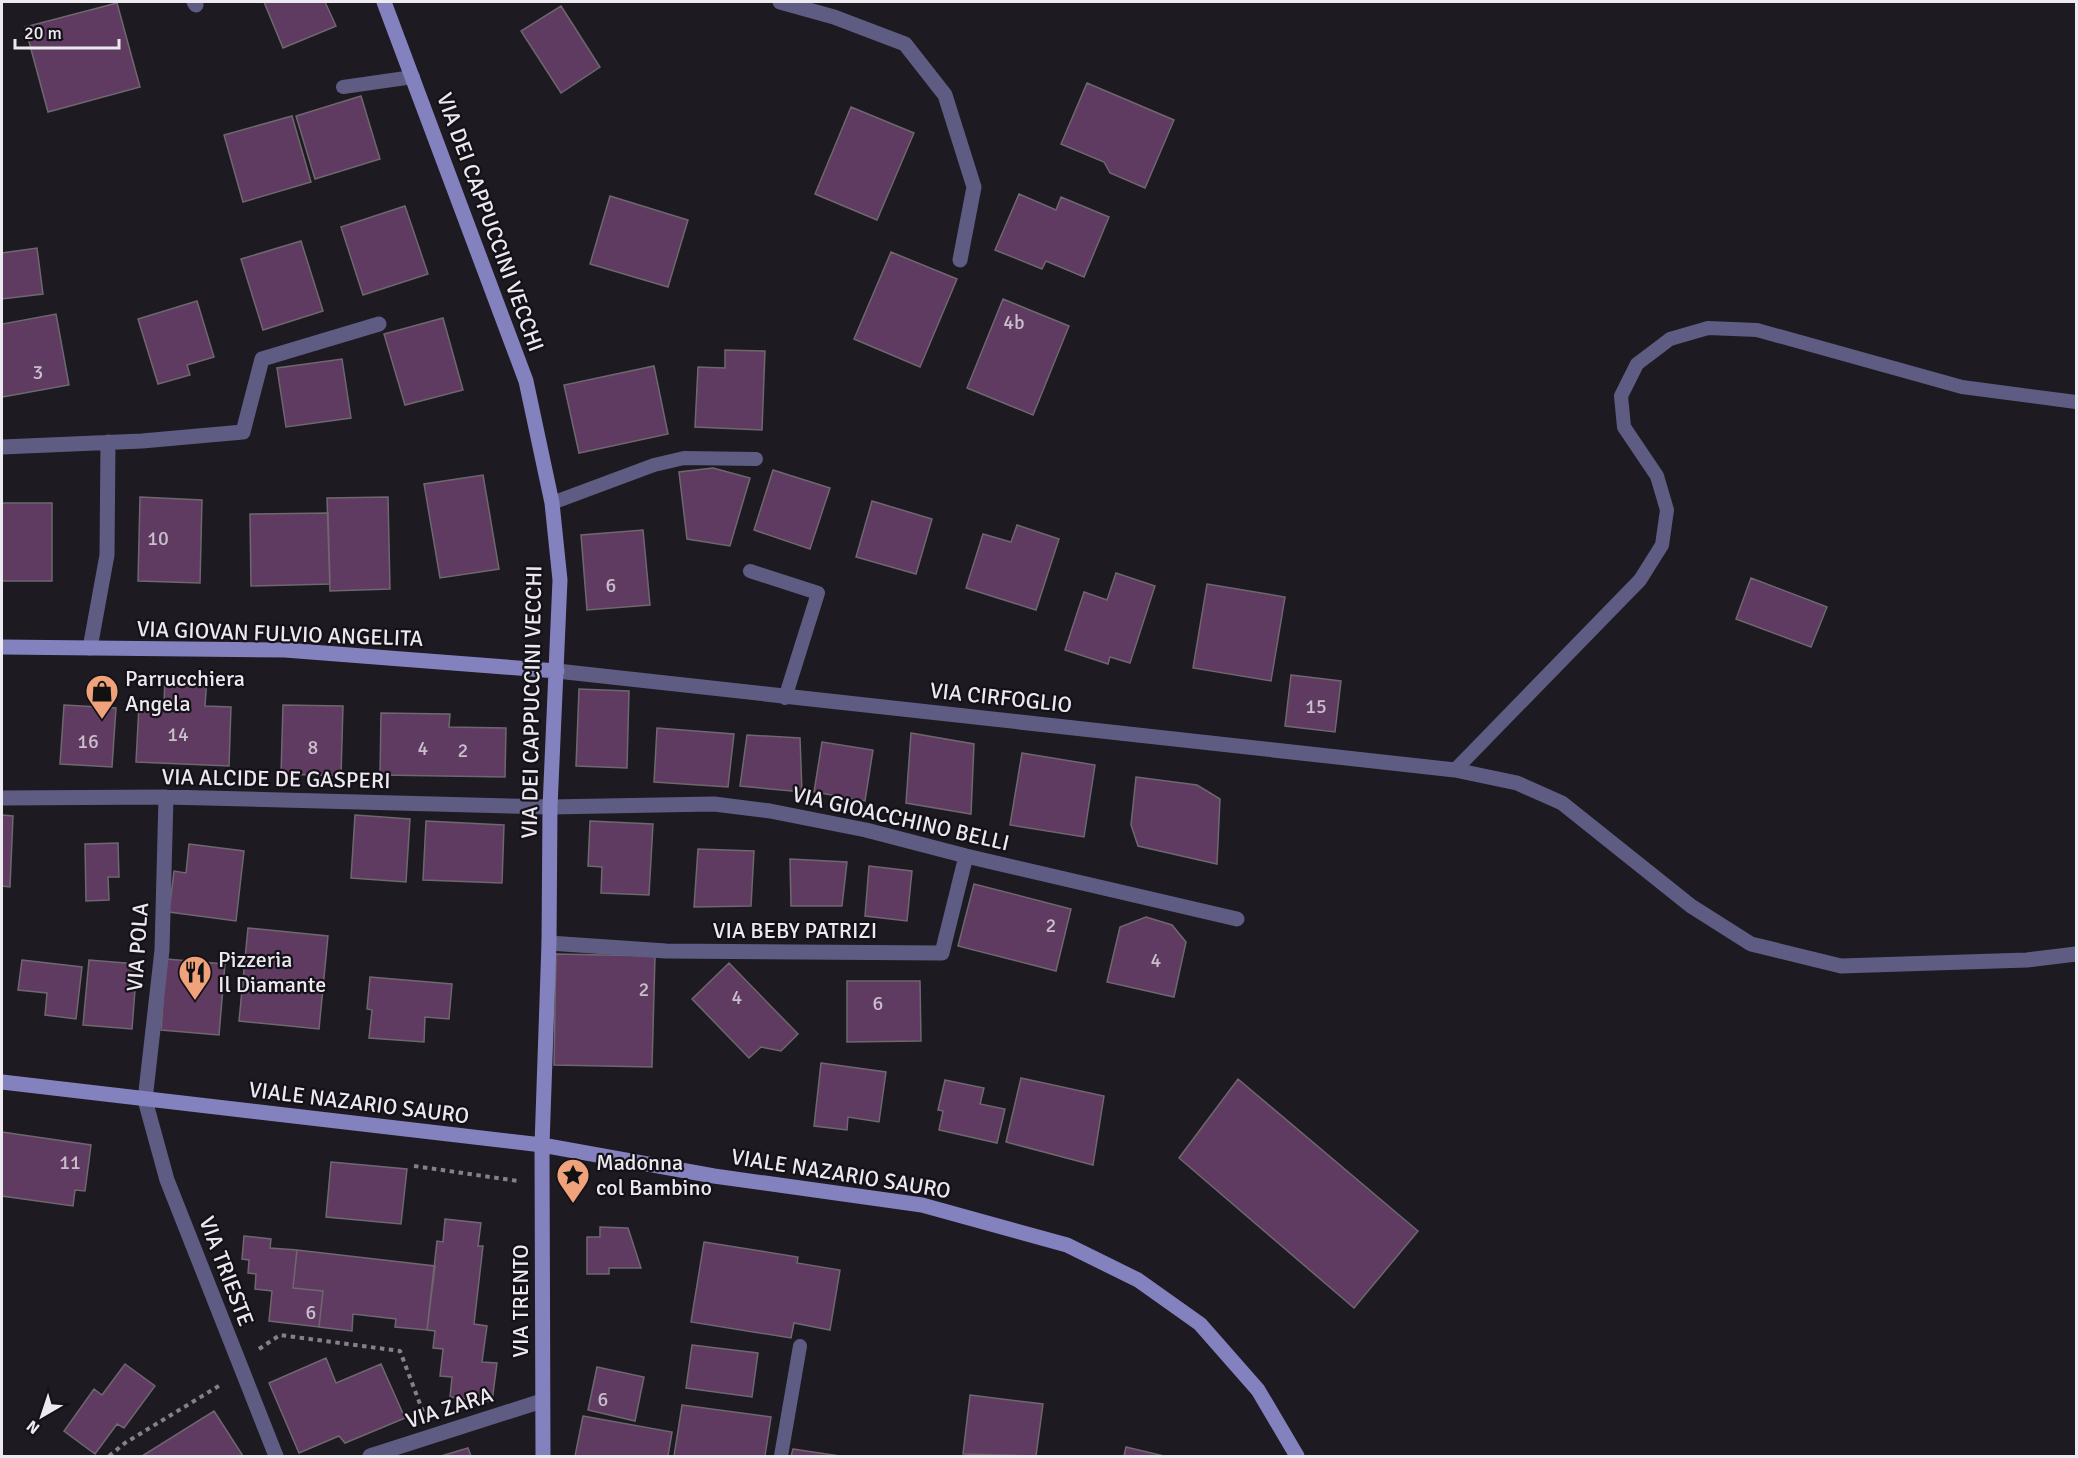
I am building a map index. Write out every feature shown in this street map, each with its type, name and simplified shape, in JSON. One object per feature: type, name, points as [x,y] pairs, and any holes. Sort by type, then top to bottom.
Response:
[{"type":"street","name":"VIA DEI CAPPUCCINI VECCHI","points":[[384,2],[526,381],[552,503],[560,580],[550,807],[549,943],[542,1145]]},
{"type":"street","points":[[780,2],[834,17],[905,44],[945,95],[974,187],[960,260]]},
{"type":"street","points":[[2,447],[243,432],[262,359],[380,324]]},
{"type":"street","points":[[90,648],[107,555],[108,442]]},
{"type":"street","name":"VIA GIOVAN FULVIO ANGELITA","points":[[2,647],[285,651],[557,671]]},
{"type":"street","name":"VIA CIRFOGLIO","points":[[557,671],[785,698],[1134,733],[1448,769],[1517,783],[1562,803],[1690,906],[1751,944],[1841,966],[2027,960],[2076,954]]},
{"type":"street","name":"VIA ALCIDE DE GASPERI","points":[[2,798],[166,797],[550,807]]},
{"type":"street","name":"VIA POLA","points":[[145,1100],[162,950],[166,797]]},
{"type":"street","name":"VIA GIOACCHINO BELLI","points":[[550,807],[658,803],[748,808],[866,830],[966,856],[1237,919]]},
{"type":"street","name":"VIA BEBY PATRIZI","points":[[549,943],[699,952],[942,953],[966,856]]},
{"type":"street","name":"VIALE NAZARIO SAURO","points":[[2,1082],[542,1145],[714,1176],[922,1205],[1066,1245],[1138,1280],[1200,1324],[1258,1390],[1297,1456]]},
{"type":"street","name":"VIA TRIESTE","points":[[145,1100],[167,1180],[276,1456]]},
{"type":"street","name":"VIA TRENTO","points":[[542,1145],[543,1456]]},
{"type":"street","name":"VIA ZARA","points":[[370,1456],[542,1401]]},
{"type":"lane","points":[[343,87],[413,77]]},
{"type":"lane","points":[[1448,769],[1640,580],[1662,545],[1667,510],[1657,476],[1624,427],[1621,396],[1638,364],[1670,339],[1708,328],[1757,330],[1962,387],[2076,402]]},
{"type":"lane","points":[[552,503],[654,465],[684,459],[756,459]]},
{"type":"lane","points":[[750,571],[818,593],[785,698]]},
{"type":"lane","points":[[781,1456],[800,1346]]},
{"type":"path","points":[[414,1166],[543,1185]]},
{"type":"path","points":[[109,1456],[125,1443],[241,1367],[280,1335],[400,1351],[432,1436]]},
{"type":"building","points":[[264,2],[325,2],[336,26],[283,48]]},
{"type":"building","points":[[117,3],[140,87],[48,112],[25,27]]},
{"type":"building","points":[[561,6],[600,67],[561,93],[521,31]]},
{"type":"building","points":[[1087,83],[1174,120],[1145,188],[1110,173],[1104,162],[1061,144]]},
{"type":"building","points":[[361,96],[380,159],[315,179],[296,116]]},
{"type":"building","points":[[851,107],[914,133],[877,220],[815,194]]},
{"type":"building","points":[[292,116],[311,182],[243,202],[224,135]]},
{"type":"building","points":[[1019,194],[1056,210],[1061,197],[1109,217],[1084,277],[1046,261],[1042,269],[995,250]]},
{"type":"building","points":[[610,196],[688,220],[668,287],[590,264]]},
{"type":"building","points":[[405,206],[428,274],[363,295],[341,227]]},
{"type":"building","points":[[301,241],[323,311],[263,330],[241,259]]},
{"type":"building","points":[[37,248],[43,294],[2,299],[2,253]]},
{"type":"building","points":[[891,252],[957,279],[920,367],[854,339]]},
{"type":"building","points":[[1003,299],[1069,326],[1033,415],[967,388]]},
{"type":"building","points":[[197,301],[214,357],[187,365],[190,375],[158,384],[138,319]]},
{"type":"building","points":[[56,314],[69,385],[2,397],[2,324]]},
{"type":"building","points":[[443,318],[463,390],[405,405],[384,334]]},
{"type":"building","points":[[725,350],[765,351],[762,430],[695,427],[698,367],[725,368]]},
{"type":"building","points":[[342,359],[351,418],[286,427],[277,368]]},
{"type":"building","points":[[654,366],[668,434],[579,453],[564,385]]},
{"type":"building","points":[[713,468],[750,478],[730,546],[687,539],[679,472]]},
{"type":"building","points":[[773,470],[830,488],[810,549],[754,530]]},
{"type":"building","points":[[483,475],[499,569],[440,578],[424,484]]},
{"type":"building","points":[[140,497],[202,500],[200,583],[138,581]]},
{"type":"building","points":[[388,497],[390,589],[330,591],[327,498]]},
{"type":"building","points":[[872,501],[932,519],[916,574],[856,557]]},
{"type":"building","points":[[2,503],[52,503],[52,581],[2,581]]},
{"type":"building","points":[[328,513],[330,584],[251,586],[250,514]]},
{"type":"building","points":[[1017,525],[1059,539],[1036,610],[966,588],[983,534],[1011,542]]},
{"type":"building","points":[[643,530],[650,605],[587,610],[581,535]]},
{"type":"building","points":[[1116,573],[1155,586],[1130,663],[1110,657],[1108,664],[1065,650],[1084,592],[1107,600]]},
{"type":"building","points":[[1751,578],[1827,607],[1811,647],[1736,619]]},
{"type":"building","points":[[1207,584],[1285,597],[1271,681],[1193,668]]},
{"type":"building","points":[[165,675],[207,677],[205,706],[231,707],[229,766],[136,762],[139,705],[164,706]]},
{"type":"building","points":[[1291,675],[1341,681],[1335,732],[1285,726]]},
{"type":"building","points":[[579,689],[629,691],[627,768],[576,766]]},
{"type":"building","points":[[64,705],[116,708],[112,767],[60,764]]},
{"type":"building","points":[[283,705],[343,706],[341,776],[281,774]]},
{"type":"building","points":[[381,713],[450,714],[449,727],[506,728],[505,777],[380,775]]},
{"type":"building","points":[[657,728],[734,734],[728,787],[654,782]]},
{"type":"building","points":[[911,733],[974,744],[971,814],[906,803]]},
{"type":"building","points":[[747,735],[800,738],[802,792],[740,786]]},
{"type":"building","points":[[822,742],[873,750],[865,801],[814,792]]},
{"type":"building","points":[[1022,753],[1095,765],[1084,837],[1010,825]]},
{"type":"building","points":[[1136,777],[1197,785],[1220,799],[1217,864],[1138,846],[1131,825]]},
{"type":"building","points":[[2,815],[13,816],[10,887],[2,886]]},
{"type":"building","points":[[355,815],[410,819],[406,882],[351,878]]},
{"type":"building","points":[[426,821],[504,825],[502,883],[423,880]]},
{"type":"building","points":[[590,821],[653,824],[649,895],[601,893],[602,867],[588,866]]},
{"type":"building","points":[[118,843],[119,877],[108,877],[109,900],[86,901],[85,844]]},
{"type":"building","points":[[189,844],[244,851],[236,921],[169,912],[174,871],[186,873]]},
{"type":"building","points":[[698,849],[754,851],[751,906],[694,907]]},
{"type":"building","points":[[790,859],[847,862],[842,906],[791,906]]},
{"type":"building","points":[[869,866],[912,871],[907,921],[865,916]]},
{"type":"building","points":[[974,884],[1071,909],[1056,971],[958,946]]},
{"type":"building","points":[[1146,917],[1172,925],[1186,942],[1174,997],[1107,982],[1120,927]]},
{"type":"building","points":[[248,928],[328,936],[319,1029],[239,1021]]},
{"type":"building","points":[[556,954],[655,956],[652,1067],[554,1065]]},
{"type":"building","points":[[166,959],[225,964],[219,1035],[161,1030]]},
{"type":"building","points":[[22,960],[82,967],[76,1019],[45,1015],[47,993],[18,990]]},
{"type":"building","points":[[89,960],[137,964],[132,1029],[83,1025]]},
{"type":"building","points":[[729,963],[798,1034],[781,1051],[761,1047],[749,1058],[692,999]]},
{"type":"building","points":[[370,977],[452,984],[449,1019],[425,1017],[424,1042],[369,1038],[372,1010],[367,1009]]},
{"type":"building","points":[[847,981],[920,981],[921,1041],[847,1042]]},
{"type":"building","points":[[821,1063],[886,1072],[879,1122],[848,1117],[847,1130],[814,1126]]},
{"type":"building","points":[[1021,1078],[1104,1096],[1093,1165],[1006,1142]]},
{"type":"building","points":[[1238,1079],[1418,1231],[1354,1308],[1179,1158]]},
{"type":"building","points":[[945,1080],[984,1088],[980,1104],[1005,1109],[997,1143],[939,1130],[943,1111],[938,1110]]},
{"type":"building","points":[[2,1132],[91,1145],[85,1191],[75,1190],[73,1206],[2,1196]]},
{"type":"building","points":[[331,1162],[407,1169],[401,1224],[326,1217]]},
{"type":"building","points":[[445,1219],[481,1223],[478,1246],[483,1246],[474,1324],[487,1326],[482,1362],[497,1363],[492,1402],[450,1397],[452,1377],[440,1376],[443,1349],[433,1348],[435,1331],[427,1330],[437,1241],[443,1242]]},
{"type":"building","points":[[600,1227],[628,1228],[641,1268],[609,1268],[609,1274],[587,1274],[587,1237],[600,1237]]},
{"type":"building","points":[[244,1236],[271,1239],[270,1248],[297,1250],[293,1288],[323,1291],[319,1327],[269,1321],[272,1291],[255,1289],[256,1274],[248,1273],[249,1260],[242,1259]]},
{"type":"building","points":[[704,1242],[798,1257],[797,1263],[840,1270],[830,1330],[794,1323],[791,1338],[691,1322]]},
{"type":"building","points":[[297,1250],[435,1266],[427,1330],[395,1327],[396,1319],[353,1314],[352,1331],[319,1327],[323,1291],[293,1288]]},
{"type":"building","points":[[692,1345],[758,1353],[752,1397],[686,1388]]},
{"type":"building","points":[[326,1358],[336,1383],[381,1364],[405,1418],[345,1443],[339,1436],[299,1453],[269,1383]]},
{"type":"building","points":[[125,1364],[155,1386],[124,1428],[117,1424],[95,1454],[64,1431],[94,1389],[102,1395]]},
{"type":"building","points":[[597,1367],[644,1377],[635,1421],[588,1410]]},
{"type":"building","points":[[970,1395],[1043,1404],[1036,1456],[963,1454]]},
{"type":"building","points":[[682,1405],[771,1417],[765,1456],[674,1456]]},
{"type":"building","points":[[214,1411],[243,1456],[142,1456]]},
{"type":"building","points":[[583,1416],[672,1432],[668,1456],[575,1456]]},
{"type":"building","points":[[1126,1447],[1164,1456],[1124,1456]]},
{"type":"building","points":[[468,1448],[471,1456],[441,1456]]},
{"type":"building","points":[[793,1449],[840,1456],[791,1456]]},
{"type":"place","name":"Parrucchiera Angela","points":[[102,720]]},
{"type":"place","name":"Pizzeria Il Diamante","points":[[195,1001]]},
{"type":"place","name":"Madonna col Bambino","points":[[573,1204]]}]
